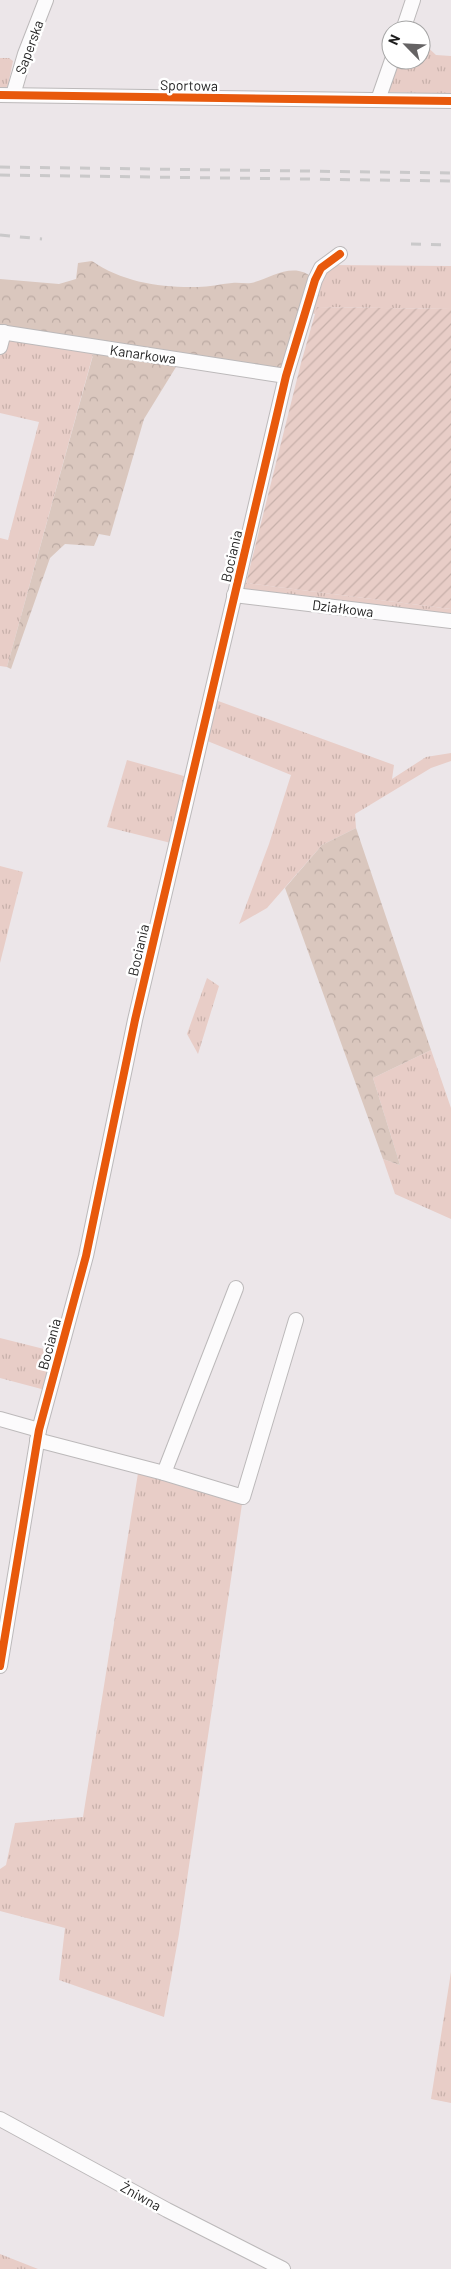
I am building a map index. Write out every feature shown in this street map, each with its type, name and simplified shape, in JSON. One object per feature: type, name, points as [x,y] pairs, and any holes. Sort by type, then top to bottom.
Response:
[{"type":"street","name":"Saperska","points":[[6,95],[25,54],[46,0]]},
{"type":"street","points":[[407,20],[414,0]]},
{"type":"street","points":[[378,100],[388,70]]},
{"type":"street","name":"Sportowa","points":[[6,95],[451,101]]},
{"type":"street","name":"Bociania","points":[[0,1666],[38,1435],[86,1256],[135,1020],[286,376],[315,280],[321,268],[340,254]]},
{"type":"street","points":[[0,347],[2,332]]},
{"type":"street","name":"Kanarkowa","points":[[2,332],[286,376]]},
{"type":"street","name":"Działkowa","points":[[234,596],[451,620]]},
{"type":"street","points":[[164,1473],[236,1288]]},
{"type":"street","points":[[0,1419],[38,1435],[243,1497],[296,1320]]},
{"type":"street","name":"Żniwna","points":[[0,2119],[166,2210],[283,2269]]},
{"type":"green space","points":[[431,50],[436,55],[451,56],[451,94],[388,92],[391,70],[431,70]]},
{"type":"green space","points":[[0,58],[9,58],[13,61],[8,85],[0,90]]},
{"type":"green space","points":[[92,261],[129,279],[156,285],[202,287],[251,283],[291,271],[307,274],[315,280],[286,376],[186,356],[176,367],[144,419],[110,536],[99,534],[94,546],[65,544],[50,558],[11,669],[7,667],[95,348],[0,332],[0,279],[59,284],[76,279],[78,263]]},
{"type":"green space","points":[[329,265],[451,266],[451,309],[318,307],[315,314],[305,311]]},
{"type":"green space","points":[[317,307],[451,309],[451,609],[246,583],[301,363]]},
{"type":"green space","points":[[4,332],[95,347],[7,667],[0,666],[0,538],[8,540],[39,422],[0,413],[0,347]]},
{"type":"green space","points":[[246,583],[451,609],[451,621],[234,595],[237,585]]},
{"type":"green space","points":[[210,698],[394,765],[392,779],[426,757],[451,753],[451,761],[431,768],[355,814],[356,828],[322,845],[267,908],[239,924],[269,844],[291,775],[200,738]]},
{"type":"green space","points":[[127,760],[191,778],[175,844],[107,827]]},
{"type":"green space","points":[[356,828],[431,1050],[373,1078],[400,1165],[383,1159],[285,888],[322,845]]},
{"type":"green space","points":[[0,866],[23,872],[0,963]]},
{"type":"green space","points":[[207,978],[219,986],[198,1054],[187,1034]]},
{"type":"green space","points":[[431,1050],[451,1108],[451,1219],[395,1194],[383,1159],[400,1165],[373,1078]]},
{"type":"green space","points":[[0,1338],[60,1353],[49,1391],[0,1378]]},
{"type":"green space","points":[[139,1467],[243,1497],[179,1934],[164,2017],[59,1980],[65,1928],[0,1911],[0,1869],[6,1865],[15,1823],[83,1817]]},
{"type":"green space","points":[[451,1972],[451,2103],[431,2099]]},
{"type":"green space","points":[[0,2254],[38,2269],[0,2269]]},
{"type":"railway","points":[[0,167],[451,173]]},
{"type":"railway","points":[[0,175],[451,181]]},
{"type":"railway","points":[[0,235],[42,239]]},
{"type":"railway","points":[[411,244],[451,245]]},
{"type":"cycle path","points":[[0,95],[451,101]]},
{"type":"cycle path","points":[[0,1666],[39,1430],[86,1256],[135,1020],[286,376],[315,280],[321,268],[340,254]]}]
